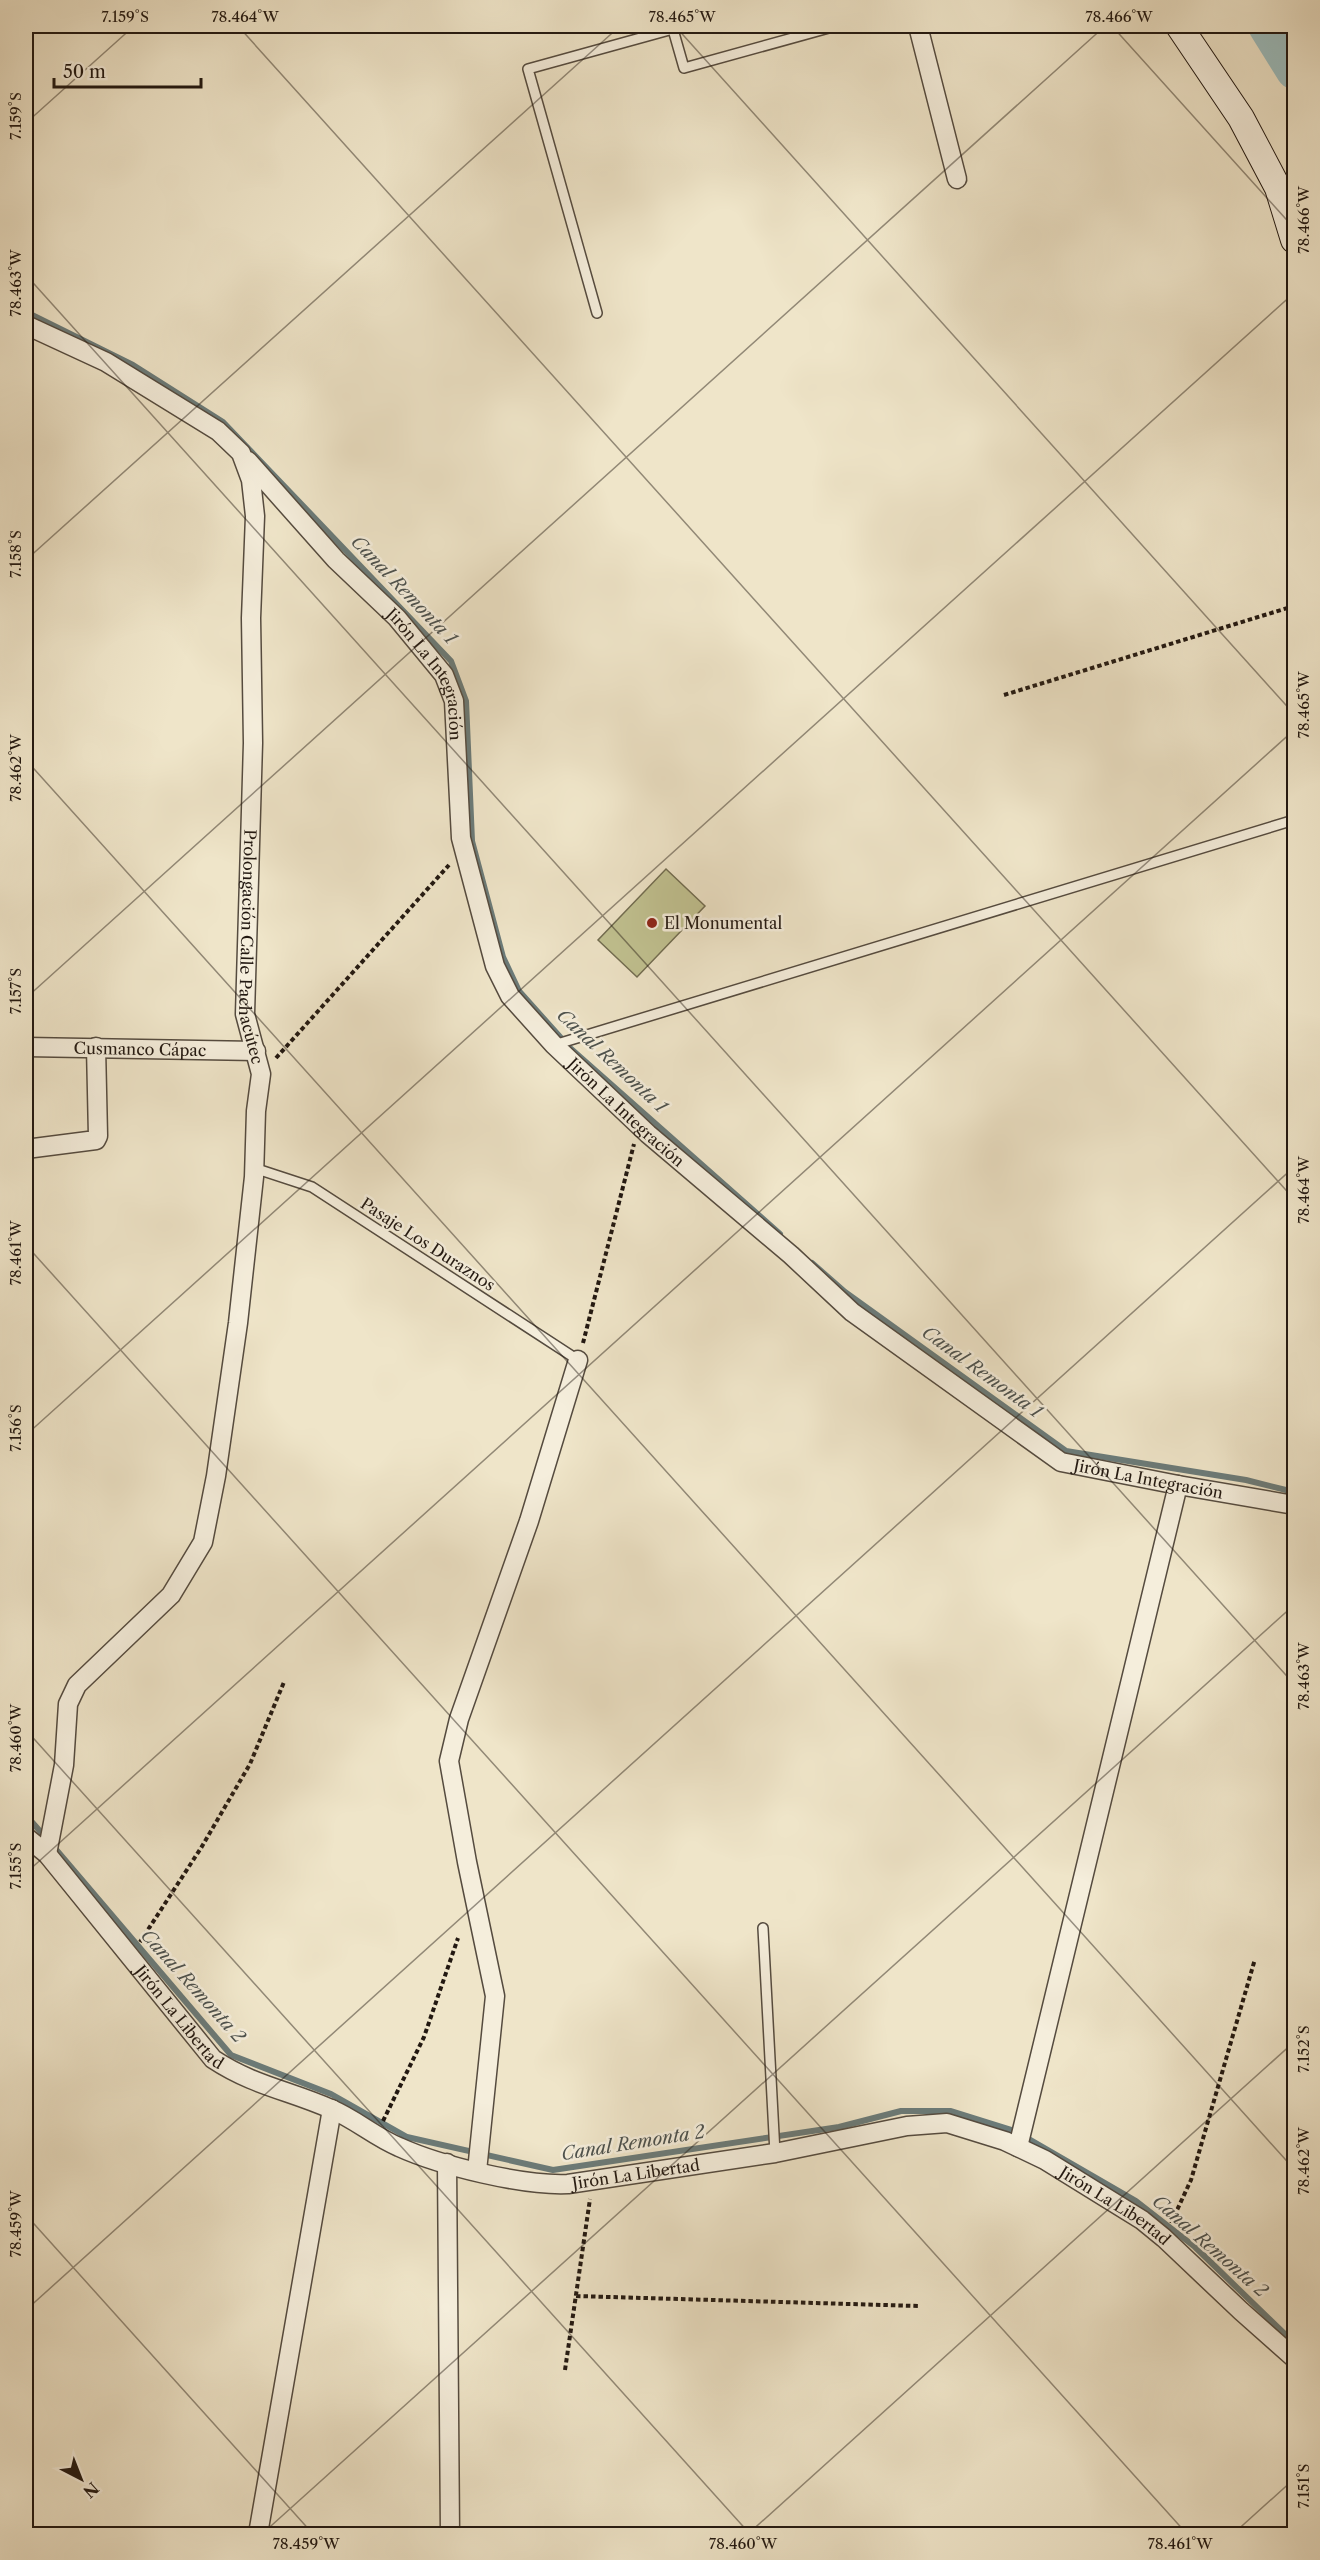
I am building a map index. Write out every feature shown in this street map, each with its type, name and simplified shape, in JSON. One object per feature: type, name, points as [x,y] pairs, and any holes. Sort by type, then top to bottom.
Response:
[{"type":"main road","points":[[1179,26],[1241,118],[1278,188],[1294,240]]},
{"type":"street","points":[[918,26],[957,179]]},
{"type":"street","name":"Prolongación Calle Pachacútec","points":[[26,325],[106,362],[218,431],[241,453],[251,480],[255,516],[251,618],[253,743],[245,1014],[261,1074],[238,1323],[216,1476],[203,1542],[171,1595],[77,1685],[68,1704],[64,1765],[47,1854]]},
{"type":"street","name":"Jirón La Integración","points":[[241,453],[336,560],[396,618],[444,675],[454,701],[461,838],[495,966],[510,996],[554,1045],[639,1125],[791,1255],[852,1312],[1061,1461],[1178,1485],[1294,1505]]},
{"type":"street","name":"Cusmanco Cápac","points":[[26,1047],[256,1051]]},
{"type":"street","points":[[26,1149],[96,1140],[98,1137],[96,1047]]},
{"type":"street","points":[[477,2171],[495,1996],[467,1862],[449,1761],[450,1750],[529,1521],[578,1360]]},
{"type":"street","points":[[1018,2147],[1178,1485]]},
{"type":"street","name":"Jirón La Libertad","points":[[26,1838],[47,1854],[213,2059],[236,2074],[264,2086],[332,2109],[399,2148],[477,2171],[543,2185],[592,2181],[775,2153],[907,2126],[947,2123],[1005,2141],[1096,2190],[1164,2238],[1294,2358]]},
{"type":"street","points":[[258,2535],[332,2109]]},
{"type":"street","points":[[447,2163],[450,2535]]},
{"type":"lane","points":[[597,313],[528,69],[673,27],[684,68],[836,26]]},
{"type":"lane","points":[[554,1045],[1294,820]]},
{"type":"lane","name":"Pasaje Los Duraznos","points":[[254,1168],[312,1187],[578,1360]]},
{"type":"lane","points":[[763,1928],[775,2153]]},
{"type":"path","points":[[1004,695],[1294,606]]},
{"type":"path","points":[[261,1074],[464,849]]},
{"type":"path","points":[[578,1360],[639,1125]]},
{"type":"path","points":[[130,1958],[201,1848],[250,1764],[284,1682]]},
{"type":"path","points":[[377,2135],[424,2037],[458,1938]]},
{"type":"path","points":[[1164,2238],[1191,2180],[1255,1959]]},
{"type":"path","points":[[565,2370],[592,2181]]},
{"type":"path","points":[[576,2296],[918,2306]]},
{"type":"green space","name":"El Monumental","points":[[666,869],[705,906],[637,977],[598,940]]},
{"type":"waterway","points":[[1266,26],[1294,71]]},
{"type":"waterway","name":"Canal Remonta 1","points":[[26,312],[133,365],[223,422],[451,661],[466,701],[472,841],[503,957],[519,991],[570,1048],[780,1234]]},
{"type":"waterway","name":"Canal Remonta 1","points":[[812,1263],[845,1292],[1066,1451],[1246,1480],[1294,1492]]},
{"type":"waterway","name":"Canal Remonta 2","points":[[26,1819],[31,1821],[46,1838]]},
{"type":"waterway","name":"Canal Remonta 2","points":[[53,1846],[231,2055],[331,2094],[407,2137],[553,2170],[839,2127],[901,2111],[951,2111],[1015,2131],[1136,2201],[1195,2247],[1294,2343]]},
{"type":"place","name":"El Monumental","points":[[652,923]]}]
